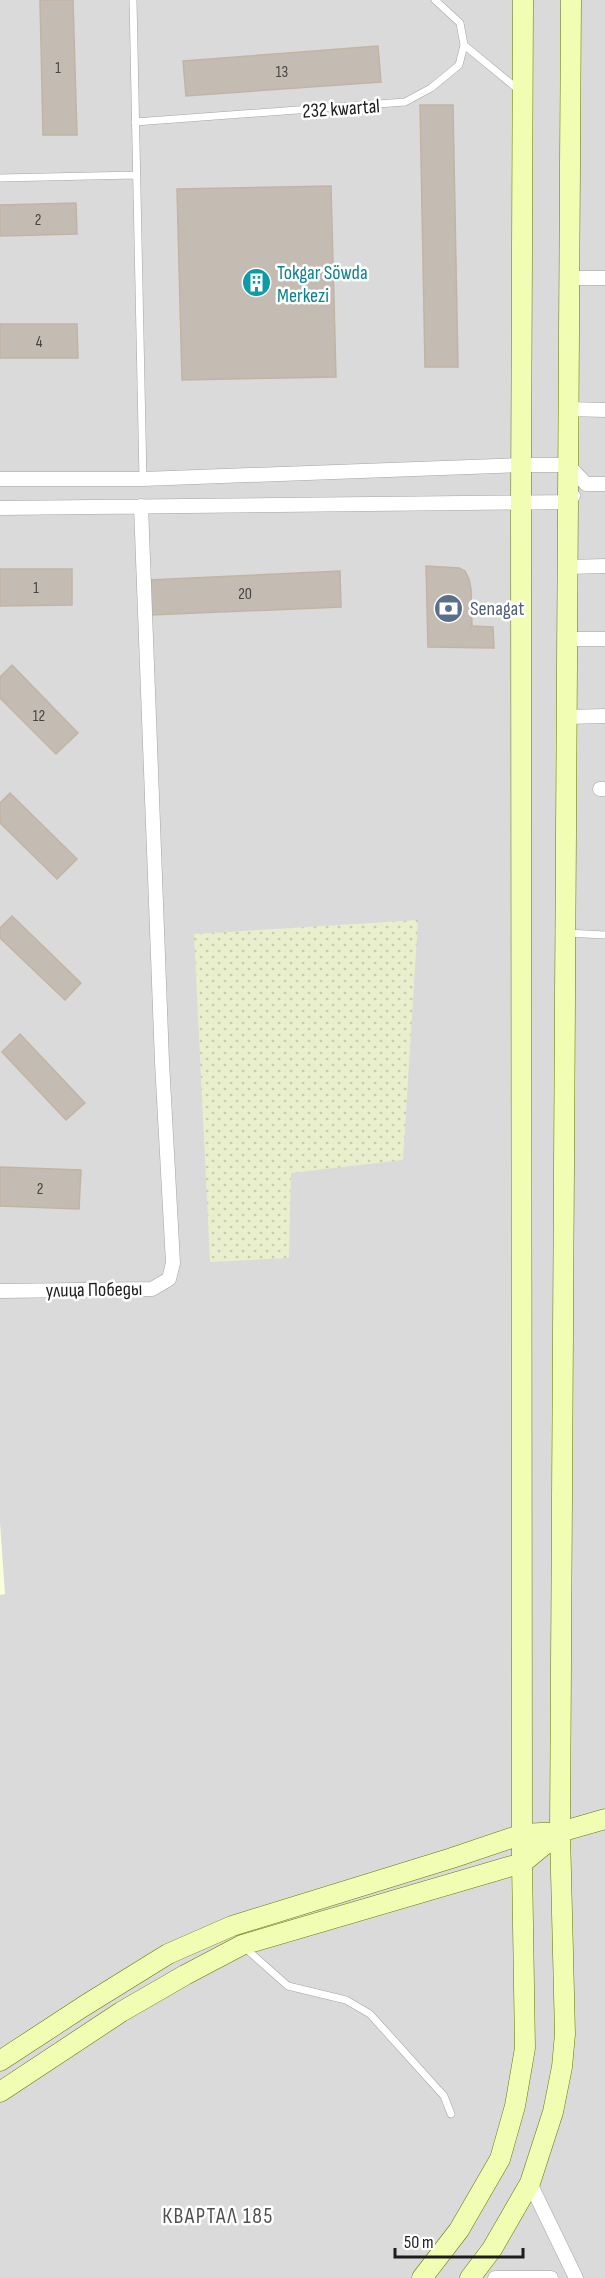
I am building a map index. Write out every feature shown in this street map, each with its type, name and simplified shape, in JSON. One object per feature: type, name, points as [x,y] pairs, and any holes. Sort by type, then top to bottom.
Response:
[{"type":"main road","points":[[422,2278],[459,2230],[500,2159],[515,2106],[525,2048],[522,1863],[523,0]]},
{"type":"main road","points":[[470,2278],[492,2249],[530,2183],[552,2112],[562,2067],[565,2034],[560,1832],[571,0]]},
{"type":"main road","points":[[0,2061],[168,1954],[232,1926],[523,1834],[560,1832],[605,1819]]},
{"type":"main road","points":[[0,2092],[121,2012],[242,1945],[522,1863],[560,1832]]},
{"type":"street","points":[[569,278],[605,278]]},
{"type":"street","points":[[568,409],[605,410]]},
{"type":"street","points":[[0,479],[143,479],[568,465],[586,484]]},
{"type":"street","points":[[0,508],[568,501],[586,484],[605,484]]},
{"type":"street","name":"улица Победы","points":[[0,1291],[152,1289],[169,1279],[173,1263],[162,1062],[141,506]]},
{"type":"street","points":[[567,567],[605,566]]},
{"type":"street","points":[[567,639],[605,639]]},
{"type":"street","points":[[566,717],[605,716]]},
{"type":"street","points":[[530,2183],[576,2278]]},
{"type":"street","points":[[495,2278],[511,2276],[551,2278]]},
{"type":"lane","points":[[133,0],[143,479]]},
{"type":"lane","points":[[435,0],[460,23],[464,45],[522,93]]},
{"type":"lane","name":"232 kwartal","points":[[135,122],[405,102],[431,88],[459,65],[464,45]]},
{"type":"lane","points":[[0,178],[136,175]]},
{"type":"lane","points":[[565,933],[605,935]]},
{"type":"lane","points":[[242,1945],[288,1986],[346,2000],[370,2014],[444,2096],[451,2114]]},
{"type":"shaded area","points":[[0,0],[605,0],[605,2278],[0,2278]]},
{"type":"shaded area","points":[[418,920],[403,1160],[291,1173],[289,1258],[210,1262],[194,934]]},
{"type":"shaded area","points":[[0,1523],[5,1594],[0,1595]]},
{"type":"building","points":[[40,0],[73,0],[77,135],[43,135]]},
{"type":"building","points":[[378,46],[381,82],[186,96],[183,61]]},
{"type":"building","points":[[420,105],[453,105],[458,367],[425,367]]},
{"type":"building","name":"Tokgar Söwda Merkezi","points":[[331,186],[336,377],[182,380],[177,189]]},
{"type":"building","points":[[76,203],[77,234],[0,236],[0,205]]},
{"type":"building","points":[[0,324],[77,324],[78,358],[0,358]]},
{"type":"building","name":"Senagat","points":[[426,566],[459,568],[465,571],[471,589],[472,626],[493,627],[494,648],[428,647]]},
{"type":"building","points":[[0,569],[72,569],[72,605],[0,606]]},
{"type":"building","points":[[340,571],[341,607],[151,615],[149,580]]},
{"type":"building","points":[[12,665],[78,733],[56,754],[0,698],[0,677]]},
{"type":"building","points":[[10,793],[77,859],[57,879],[0,823],[0,803]]},
{"type":"building","points":[[12,916],[81,983],[65,1000],[0,938],[0,928]]},
{"type":"building","points":[[20,1034],[85,1103],[66,1120],[2,1052]]},
{"type":"building","points":[[0,1167],[81,1170],[79,1209],[0,1206]]},
{"type":"place","name":"Tokgar Söwda Merkezi","points":[[256,283]]},
{"type":"place","name":"Senagat","points":[[449,608]]},
{"type":"district","name":"КВАРТАЛ 185","points":[[218,2215]]}]
